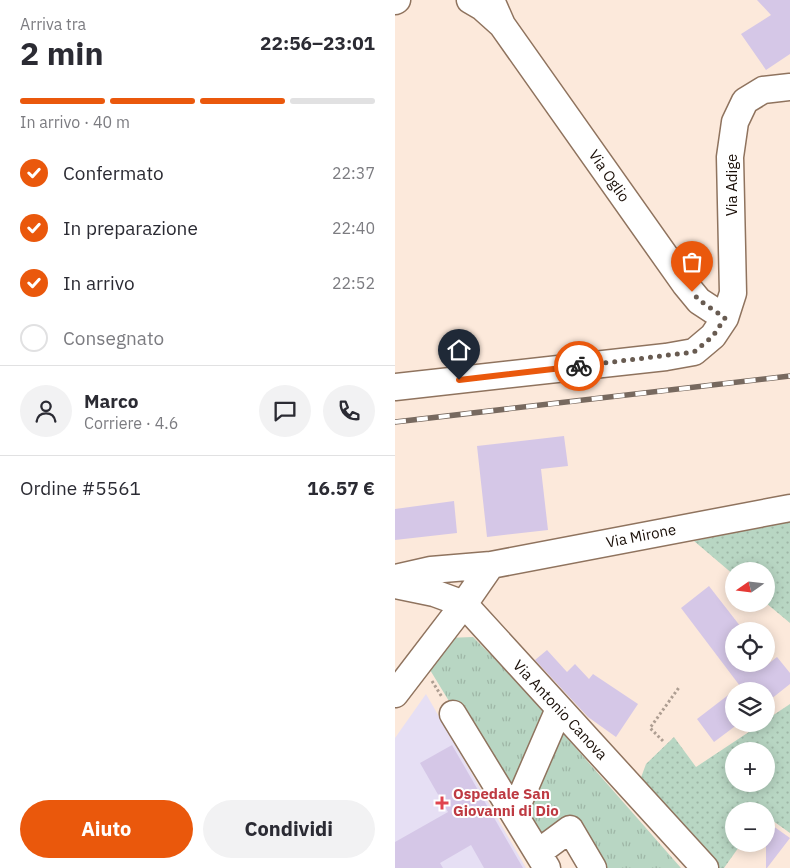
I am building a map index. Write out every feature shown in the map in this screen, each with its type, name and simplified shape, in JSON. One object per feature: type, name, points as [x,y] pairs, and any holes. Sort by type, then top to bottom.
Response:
[{"type":"street","points":[[470,0],[482,7],[502,25]]},
{"type":"street","points":[[491,0],[502,25]]},
{"type":"street","name":"Via Oglio","points":[[502,25],[685,284],[699,300],[725,318]]},
{"type":"street","name":"Via Adige","points":[[395,387],[666,357],[694,352],[713,336],[725,318],[733,293],[730,157],[735,122],[745,101],[763,90],[790,86]]},
{"type":"street","name":"Via Mirone","points":[[395,578],[431,570],[491,565],[790,508]]},
{"type":"street","points":[[395,694],[464,604],[491,565]]},
{"type":"street","name":"Via Antonio Canova","points":[[395,585],[434,593],[464,604],[705,868]]},
{"type":"street","points":[[514,813],[559,710]]},
{"type":"street","points":[[453,714],[543,860],[570,829],[593,868]]},
{"type":"path","points":[[421,661],[453,714]]},
{"type":"path","points":[[663,741],[650,728],[680,686]]},
{"type":"shaded area","name":"Ospedale San Giovanni di Dio","points":[[426,694],[526,868],[395,868],[395,738]]},
{"type":"green space","points":[[790,521],[790,623],[775,610],[775,562],[725,562],[725,567],[694,541]]},
{"type":"green space","points":[[473,637],[548,712],[515,788],[474,728],[455,711],[427,665],[446,638]]},
{"type":"green space","points":[[790,704],[790,833],[775,822],[775,802],[725,802],[725,852],[735,852],[724,868],[712,868],[639,783],[646,764],[674,737],[696,767],[725,748],[725,792],[775,792],[775,742],[734,742],[749,732],[775,732],[775,714]]},
{"type":"green space","points":[[560,730],[681,868],[603,868],[573,818],[541,841],[525,816]]},
{"type":"building","points":[[757,0],[790,0],[790,54],[766,70],[741,34],[771,15]]},
{"type":"building","points":[[564,436],[568,466],[541,469],[548,530],[487,537],[477,446]]},
{"type":"building","points":[[454,501],[457,533],[395,540],[395,509]]},
{"type":"building","points":[[709,586],[725,607],[725,612],[729,612],[737,622],[725,622],[725,666],[681,608]]},
{"type":"building","points":[[547,650],[567,672],[575,664],[589,679],[593,674],[638,704],[616,737],[588,717],[535,660]]},
{"type":"building","points":[[777,657],[790,673],[790,684],[775,696],[775,682],[737,682],[729,672],[775,672],[775,659]]},
{"type":"building","points":[[725,698],[725,732],[727,732],[714,742],[697,719]]},
{"type":"building","points":[[452,745],[523,868],[484,868],[471,845],[440,863],[443,868],[395,868],[395,842],[448,812],[420,763]]},
{"type":"building","points":[[775,827],[790,838],[766,868],[766,852],[775,852]]},
{"type":"railway","points":[[395,422],[790,376]]},
{"type":"way so far","points":[[579,366],[666,357],[694,352],[713,336],[725,318],[699,300],[692,292]]},
{"type":"place","name":"Ospedale San Giovanni di Dio","points":[[442,803]]},
{"type":"route","points":[[459,380],[579,366]]}]
